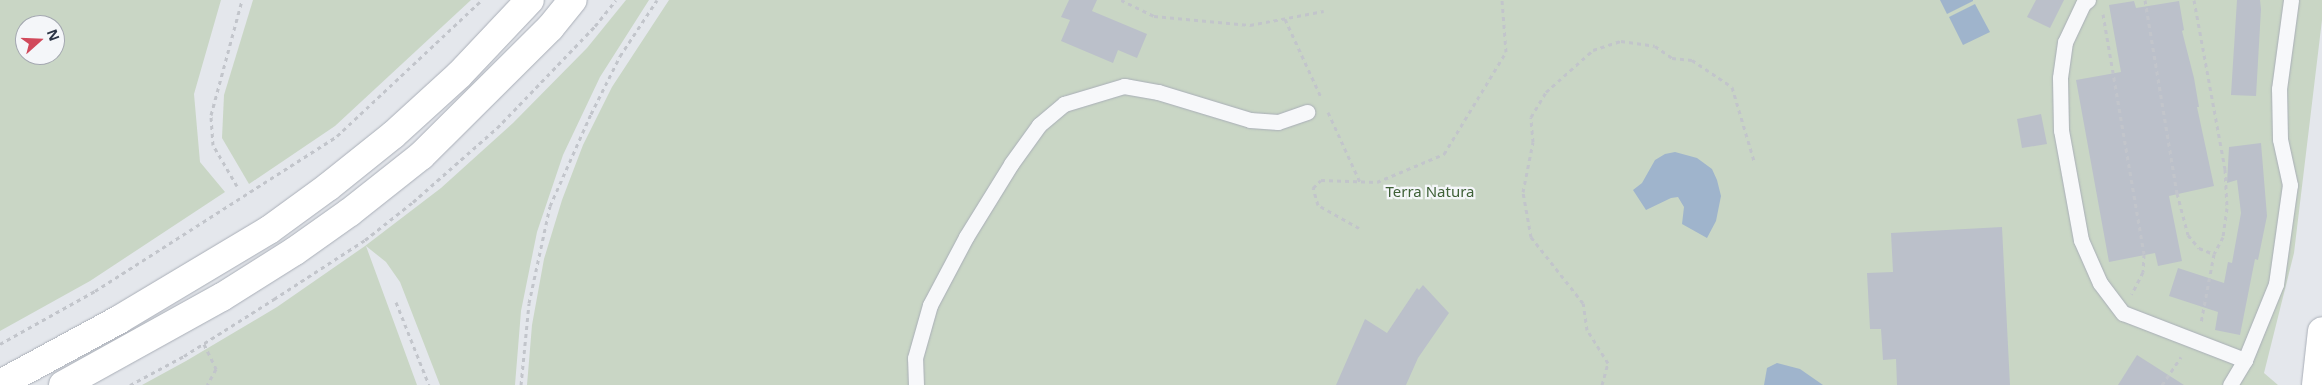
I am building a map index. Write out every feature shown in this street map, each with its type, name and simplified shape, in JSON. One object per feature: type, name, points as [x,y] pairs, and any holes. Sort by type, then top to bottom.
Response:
[{"type":"main road","points":[[0,384],[120,319],[269,230],[328,187],[393,134],[459,75],[530,0]]},
{"type":"main road","points":[[63,385],[222,297],[295,251],[350,212],[421,156],[550,28],[573,0]]},
{"type":"main road","points":[[2309,385],[2321,334]]},
{"type":"main road","points":[[2316,385],[2321,334]]},
{"type":"lane","points":[[2230,385],[2245,360],[2276,284],[2290,185],[2280,138],[2279,88],[2291,0]]},
{"type":"lane","points":[[2093,3],[2083,4],[2065,42],[2060,78],[2061,130],[2082,240],[2100,283],[2123,313],[2245,360]]},
{"type":"lane","points":[[916,385],[915,358],[930,305],[966,237],[1011,164],[1039,125],[1064,104],[1124,86],[1158,92],[1250,120],[1278,122],[1307,112]]},
{"type":"path","points":[[237,186],[213,145],[211,115],[242,0]]},
{"type":"path","points":[[0,344],[94,291],[337,136],[482,0]]},
{"type":"path","points":[[521,385],[529,303],[550,206],[590,114],[620,56],[657,0]]},
{"type":"path","points":[[1121,0],[1154,16],[1250,25],[1324,11]]},
{"type":"path","points":[[1359,228],[1318,205],[1313,188],[1322,180],[1377,182],[1444,154],[1506,52],[1502,0]]},
{"type":"path","points":[[2145,0],[2177,193],[2188,235],[2199,248],[2214,254]]},
{"type":"path","points":[[2162,385],[2176,362],[2197,340],[2214,254],[2223,237],[2227,208],[2225,169],[2194,0]]},
{"type":"path","points":[[2093,3],[2102,13],[2144,254],[2143,272],[2123,313]]},
{"type":"path","points":[[1285,18],[1315,83]]},
{"type":"path","points":[[1602,385],[1608,363],[1587,330],[1583,303],[1531,237],[1523,192],[1533,142],[1531,117],[1546,92],[1593,50],[1621,42],[1655,46],[1672,58],[1692,60],[1732,88],[1754,161]]},
{"type":"path","points":[[1336,130],[1360,182]]},
{"type":"path","points":[[396,302],[428,385]]},
{"type":"path","points":[[204,344],[216,369],[207,385]]},
{"type":"green space","points":[[0,0],[221,0],[194,94],[200,162],[225,192],[90,281],[0,331]]},
{"type":"green space","points":[[253,0],[471,0],[335,126],[249,184],[222,138],[224,95]]},
{"type":"green space","points":[[626,0],[649,0],[600,77],[563,155],[537,232],[521,311],[515,385],[440,385],[400,282],[386,262],[366,246],[417,385],[142,385],[277,307],[365,246],[441,188],[513,123],[587,48]]},
{"type":"green space","name":"Terra Natura","points":[[669,0],[2322,0],[2322,20],[2294,253],[2264,373],[2278,385],[527,385],[532,325],[544,259],[562,200],[583,145],[612,87]]},
{"type":"water","points":[[1940,0],[1973,0],[1973,1],[1947,14]]},
{"type":"water","points":[[1975,4],[1990,32],[1963,45],[1949,17]]},
{"type":"water","points":[[1675,152],[1697,158],[1712,169],[1717,180],[1721,196],[1716,221],[1707,238],[1682,224],[1684,207],[1678,197],[1671,198],[1646,210],[1633,190],[1642,183],[1655,160],[1665,154]]},
{"type":"water","points":[[1777,363],[1800,369],[1823,385],[1764,385],[1767,368]]},
{"type":"building","points":[[1069,0],[1097,0],[1092,11],[1147,34],[1137,58],[1118,50],[1113,63],[1061,41],[1070,20],[1061,17]]},
{"type":"building","points":[[2036,0],[2064,0],[2050,28],[2027,17]]},
{"type":"building","points":[[2237,0],[2260,0],[2256,96],[2231,95]]},
{"type":"building","points":[[2134,1],[2136,8],[2179,1],[2184,30],[2182,31],[2194,78],[2199,107],[2197,107],[2214,186],[2169,196],[2182,261],[2158,266],[2155,253],[2109,262],[2076,80],[2121,72],[2109,5]]},
{"type":"building","points":[[2041,114],[2047,144],[2022,148],[2017,119]]},
{"type":"building","points":[[2261,143],[2267,216],[2258,260],[2255,259],[2240,335],[2215,330],[2218,312],[2169,296],[2178,268],[2224,283],[2228,262],[2232,263],[2241,213],[2237,180],[2227,183],[2229,147]]},
{"type":"building","points":[[2002,227],[2010,385],[1897,385],[1896,359],[1883,360],[1881,329],[1870,329],[1867,273],[1893,272],[1891,233]]},
{"type":"building","points":[[1423,285],[1449,313],[1418,358],[1406,385],[1336,385],[1365,319],[1387,333],[1417,288],[1419,290]]},
{"type":"building","points":[[2137,355],[2184,385],[2118,385]]}]
